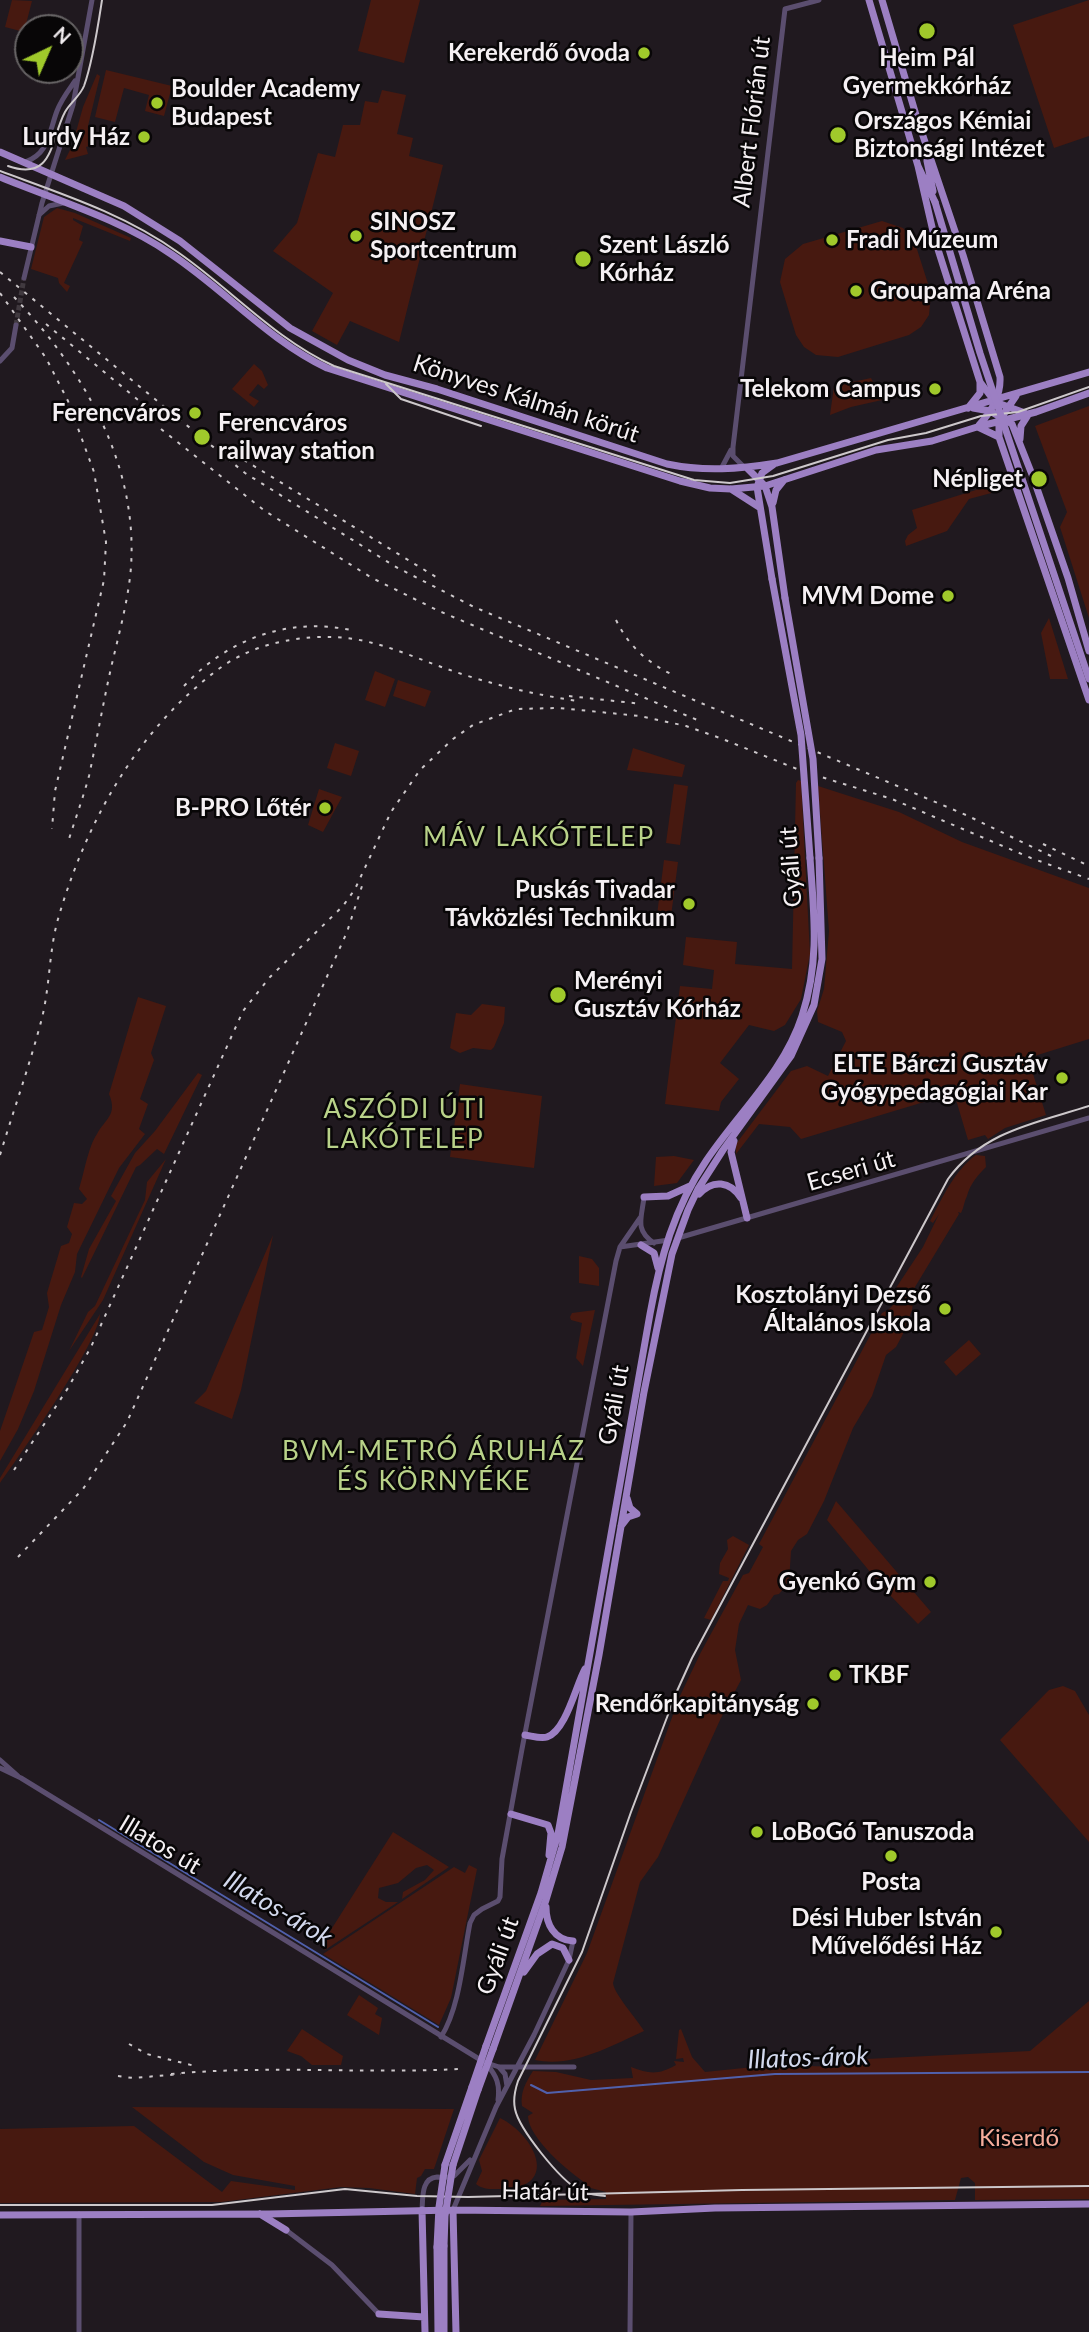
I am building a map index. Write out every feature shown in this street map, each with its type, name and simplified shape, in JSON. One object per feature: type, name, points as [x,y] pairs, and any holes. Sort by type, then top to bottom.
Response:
[{"type":"main road","points":[[869,0],[918,166],[929,216],[963,334],[981,383],[995,401],[1006,408],[1029,414],[1021,426],[1020,442]]},
{"type":"main road","points":[[882,0],[1000,377],[1001,388],[990,411],[977,427],[999,437]]},
{"type":"main road","points":[[921,130],[935,202],[980,353],[1089,679]]},
{"type":"main road","name":"Könyves Kálmán körút","points":[[0,152],[124,206],[168,233],[290,328],[359,365],[667,464],[721,470],[777,463],[1089,372]]},
{"type":"main road","points":[[918,166],[935,202]]},
{"type":"main road","name":"Könyves Kálmán körút","points":[[0,178],[114,221],[155,243],[193,268],[281,341],[327,368],[680,481],[710,488],[761,486],[876,450],[932,441],[1002,419],[1029,414],[1089,393]]},
{"type":"main road","points":[[0,241],[30,247]]},
{"type":"main road","points":[[963,334],[967,326],[976,323],[984,327]]},
{"type":"main road","points":[[981,383],[992,383],[1000,377]]},
{"type":"main road","points":[[1000,377],[1010,390],[1019,393],[1006,408],[999,437],[1089,700]]},
{"type":"main road","points":[[967,408],[980,393],[981,383]]},
{"type":"main road","points":[[967,408],[990,411],[1012,424],[1068,578],[1089,651]]},
{"type":"main road","points":[[1008,464],[1018,455],[1026,458]]},
{"type":"main road","points":[[759,478],[777,463]]},
{"type":"main road","points":[[747,468],[759,478],[772,507]]},
{"type":"main road","points":[[1014,481],[1026,484],[1033,477]]},
{"type":"main road","points":[[772,507],[776,490],[784,480]]},
{"type":"main road","points":[[760,508],[761,486]]},
{"type":"main road","points":[[731,489],[760,508]]},
{"type":"main road","name":"Gyáli út","points":[[489,2047],[516,1984],[562,1847],[625,1494],[662,1300],[677,1238],[688,1210],[711,1168],[791,1056],[817,995],[822,941],[813,759],[781,576],[772,507]]},
{"type":"main road","name":"Gyáli út","points":[[440,2247],[449,2165],[550,1864],[562,1816],[658,1274],[667,1241],[678,1211],[717,1145],[776,1069],[802,1018],[812,979],[816,948],[803,756],[797,702],[760,508]]},
{"type":"main road","points":[[738,1130],[731,1152],[747,1219]]},
{"type":"main road","points":[[688,1210],[706,1187],[715,1184],[730,1187],[743,1202]]},
{"type":"main road","points":[[644,1197],[668,1196],[692,1185]]},
{"type":"main road","points":[[641,1245],[656,1256],[658,1274]]},
{"type":"main road","points":[[619,1529],[628,1517],[637,1514],[630,1508],[625,1494]]},
{"type":"main road","points":[[525,1735],[548,1737],[556,1730],[589,1662]]},
{"type":"main road","points":[[511,1814],[548,1825],[551,1833],[550,1864]]},
{"type":"main road","points":[[546,1900],[551,1929],[566,1940],[573,1941]]},
{"type":"main road","points":[[516,1984],[534,1958],[549,1945],[561,1946],[569,1960]]},
{"type":"main road","name":"Határ út","points":[[0,2215],[282,2214],[422,2210],[631,2212],[715,2208],[1089,2204]]},
{"type":"main road","points":[[422,2210],[425,2332]]},
{"type":"main road","points":[[453,2210],[456,2332]]},
{"type":"main road","points":[[260,2214],[286,2230]]},
{"type":"main road","points":[[282,2214],[282,2224],[286,2230]]},
{"type":"main road","points":[[438,2332],[440,2247]]},
{"type":"main road","points":[[440,2247],[444,2332]]},
{"type":"main road","points":[[379,2314],[424,2317]]},
{"type":"street","points":[[84,39],[92,0]]},
{"type":"street","name":"Albert Flórián út","points":[[721,470],[733,447],[785,9],[818,0]]},
{"type":"street","points":[[24,163],[38,156],[45,148],[60,105],[72,84]]},
{"type":"street","points":[[24,278],[38,215],[73,105],[75,84]]},
{"type":"street","points":[[38,215],[49,206],[71,203]]},
{"type":"street","points":[[0,361],[12,348],[16,325]]},
{"type":"street","points":[[733,447],[735,460],[747,468]]},
{"type":"street","name":"Ecseri út","points":[[620,1247],[667,1241],[747,1219],[1089,1118]]},
{"type":"street","name":"Gyáli út","points":[[442,2037],[449,2025],[470,1923],[474,1915],[498,1901],[500,1897],[501,1872],[525,1735],[620,1247],[640,1218],[644,1197]]},
{"type":"street","points":[[640,1218],[643,1234],[654,1243]]},
{"type":"street","name":"Illatos út","points":[[0,1760],[21,1778]]},
{"type":"street","name":"Illatos út","points":[[0,1768],[21,1778],[484,2062],[499,2067],[574,2067]]},
{"type":"street","points":[[453,2210],[496,2107],[569,1960],[573,1941]]},
{"type":"street","points":[[484,2062],[498,2082],[496,2107]]},
{"type":"street","points":[[499,2067],[505,2074],[508,2086]]},
{"type":"street","points":[[422,2210],[427,2182],[434,2177],[454,2176],[474,2155]]},
{"type":"street","points":[[630,2332],[631,2212]]},
{"type":"street","points":[[79,2214],[79,2332]]},
{"type":"street","points":[[286,2230],[332,2265],[379,2314]]},
{"type":"green space","points":[[12,0],[32,1],[29,14],[14,14],[14,29],[5,27]]},
{"type":"green space","points":[[371,0],[420,0],[404,63],[358,51]]},
{"type":"green space","points":[[1089,0],[1089,136],[1054,148],[1013,25]]},
{"type":"green space","points":[[106,70],[172,86],[164,116],[145,111],[149,95],[124,88],[115,122],[95,117]]},
{"type":"green space","points":[[97,74],[100,76],[88,126],[88,154],[65,160],[78,134],[76,132],[83,107]]},
{"type":"green space","name":"SINOSZ Sportcentrum","points":[[382,90],[406,95],[397,134],[413,138],[409,156],[443,165],[399,342],[350,321],[337,345],[312,331],[333,293],[273,251],[297,223],[318,153],[335,157],[343,125],[360,125],[365,101],[378,103]]},
{"type":"green space","points":[[57,208],[75,213],[131,238],[130,241],[73,218],[83,226],[79,240],[83,242],[64,283],[70,286],[67,292],[58,278],[31,269],[44,217]]},
{"type":"green space","name":"Groupama Aréna","points":[[882,221],[903,228],[914,240],[931,293],[929,315],[921,327],[909,335],[838,357],[816,355],[804,347],[796,335],[780,282],[785,259],[803,244]]},
{"type":"green space","points":[[254,364],[262,371],[268,385],[264,389],[258,384],[249,395],[259,401],[254,407],[232,389]]},
{"type":"green space","points":[[871,378],[882,400],[830,415],[834,386]]},
{"type":"green space","name":"Népliget","points":[[1089,406],[1089,618],[1060,527],[1067,512],[1035,426]]},
{"type":"green space","points":[[995,484],[995,492],[969,499],[947,531],[906,546],[908,535],[917,528],[912,510]]},
{"type":"green space","points":[[1049,618],[1068,679],[1050,679],[1041,633]]},
{"type":"green space","points":[[375,671],[395,679],[385,707],[365,700]]},
{"type":"green space","points":[[398,680],[431,691],[425,707],[393,696]]},
{"type":"green space","points":[[335,743],[359,751],[351,776],[327,768]]},
{"type":"green space","points":[[633,748],[685,765],[682,777],[627,770]]},
{"type":"green space","points":[[798,780],[801,781],[810,954],[801,999],[785,1025],[774,1031],[749,1025],[720,1063],[739,1079],[721,1102],[719,1111],[665,1104],[680,986],[712,989],[714,970],[683,965],[686,937],[737,942],[735,964],[792,969]]},
{"type":"green space","points":[[674,784],[688,786],[680,845],[666,843]]},
{"type":"green space","points":[[818,786],[899,812],[962,842],[1089,888],[1089,1039],[1028,1058],[1046,1115],[1005,1128],[988,1139],[985,1135],[968,1140],[954,1093],[801,1139],[790,1127],[759,1124],[736,1154],[736,1144],[791,1071],[807,1066],[828,1076],[846,1041],[842,1032],[818,1022],[817,1011],[824,989],[829,931]]},
{"type":"green space","name":"B-PRO Lőtér","points":[[319,789],[342,797],[323,832],[308,825]]},
{"type":"green space","points":[[664,860],[678,862],[670,924],[656,923]]},
{"type":"green space","points":[[138,997],[166,1006],[151,1053],[154,1060],[140,1099],[148,1104],[139,1129],[145,1134],[119,1168],[77,1254],[75,1272],[61,1305],[34,1391],[18,1429],[0,1461],[0,1431],[34,1332],[42,1330],[49,1307],[47,1293],[61,1246],[69,1243],[72,1234],[67,1227],[74,1203],[82,1204],[87,1199],[79,1189],[91,1146],[111,1112],[109,1094]]},
{"type":"green space","points":[[482,1004],[505,1007],[504,1023],[494,1047],[491,1050],[473,1048],[460,1053],[450,1048],[456,1013],[471,1015]]},
{"type":"green space","points":[[198,1073],[202,1075],[164,1154],[157,1149],[136,1167],[82,1278],[89,1249],[116,1201],[111,1196],[135,1153],[155,1131]]},
{"type":"green space","points":[[460,1084],[542,1096],[534,1168],[450,1157]]},
{"type":"green space","points":[[976,1155],[985,1156],[986,1167],[972,1184],[961,1213],[958,1212],[915,1287],[912,1310],[902,1336],[896,1347],[886,1355],[872,1396],[853,1428],[824,1501],[807,1534],[798,1540],[791,1551],[789,1582],[760,1609],[748,1605],[739,1624],[735,1650],[741,1680],[658,1857],[640,1882],[613,1983],[621,2000],[644,2031],[605,2049],[577,2058],[549,2062],[535,2060],[587,1953],[679,1698],[701,1652],[743,1575],[749,1573],[763,1547],[759,1544],[882,1313],[892,1306],[892,1294],[923,1247],[939,1214],[933,1223],[930,1221],[944,1194],[961,1169]]},
{"type":"green space","points":[[674,1156],[694,1160],[677,1183],[654,1186],[656,1157]]},
{"type":"green space","points":[[166,1159],[103,1300],[69,1351],[88,1312],[95,1306],[145,1200],[147,1182]]},
{"type":"green space","points":[[273,1235],[241,1390],[232,1419],[194,1403],[206,1391]]},
{"type":"green space","points":[[579,1256],[592,1259],[599,1268],[599,1286],[579,1283]]},
{"type":"green space","points":[[595,1310],[583,1366],[576,1358],[582,1323],[571,1320],[570,1317],[572,1313]]},
{"type":"green space","points":[[100,1314],[87,1348],[73,1372],[0,1483],[0,1478]]},
{"type":"green space","points":[[969,1340],[981,1354],[956,1376],[944,1362]]},
{"type":"green space","points":[[836,1501],[931,1612],[918,1624],[886,1591],[827,1520]]},
{"type":"green space","points":[[733,1536],[749,1545],[711,1620],[704,1618],[723,1581],[728,1581],[729,1578],[719,1574],[720,1563],[728,1549],[727,1540]]},
{"type":"green space","points":[[1063,1686],[1075,1691],[1089,1715],[1089,1842],[1000,1740],[1049,1690]]},
{"type":"green space","points":[[393,1832],[449,1867],[402,1899],[403,1892],[425,1880],[434,1870],[427,1865],[416,1868],[398,1883],[379,1888],[378,1898],[386,1902],[398,1902],[325,1950],[320,1947]]},
{"type":"green space","points":[[469,1865],[477,1869],[451,1998],[439,2025],[323,1954],[454,1867],[465,1873]]},
{"type":"green space","points":[[359,1995],[378,2008],[375,2014],[382,2018],[379,2035],[347,2015]]},
{"type":"green space","name":"Kiserdő","points":[[1089,2001],[1089,2199],[975,2200],[975,2183],[968,2177],[961,2178],[955,2200],[540,2206],[543,2200],[606,2199],[606,2192],[587,2187],[587,2184],[551,2154],[535,2134],[528,2116],[533,2113],[522,2106],[524,2087],[533,2071],[556,2072],[591,2080],[633,2078],[631,2067],[649,2072],[664,2071],[676,2065],[674,2061],[684,2062],[683,2058],[676,2059],[681,2029],[692,2057],[705,2072],[773,2065],[841,2067],[846,2060],[1030,2051]]},
{"type":"green space","points":[[302,2029],[343,2056],[341,2065],[312,2065],[301,2056],[287,2051]]},
{"type":"green space","points":[[132,2107],[454,2109],[434,2169],[425,2169],[417,2178],[415,2194],[341,2187],[221,2202],[0,2203],[0,2129],[134,2126],[222,2192],[231,2181],[295,2190],[295,2186],[233,2175],[204,2162]]},
{"type":"green space","points":[[500,2118],[513,2126],[532,2148],[537,2171],[531,2180],[520,2186],[485,2188],[476,2184],[482,2171],[479,2160]]},
{"type":"waterway","name":"Illatos-árok","points":[[99,1820],[438,2027]]},
{"type":"waterway","name":"Illatos-árok","points":[[531,2085],[547,2093],[775,2074],[1089,2072]]},
{"type":"tunnel","points":[[16,325],[24,278]]},
{"type":"tram line","points":[[8,166],[34,168],[48,156],[65,112],[84,86],[93,55],[102,0]]},
{"type":"tram line","points":[[0,171],[92,206],[158,239],[198,267],[292,342],[334,366],[694,480],[730,483],[773,476],[888,440],[926,433],[981,416],[1018,412],[1089,387]]},
{"type":"tram line","points":[[386,384],[401,399],[481,426]]},
{"type":"tram line","points":[[605,2196],[579,2190],[551,2165],[518,2118],[514,2106],[515,2095],[518,2081],[582,1952],[677,1691],[692,1658],[948,1179],[962,1163],[994,1139],[1030,1124],[1089,1106]]},
{"type":"tram line","points":[[0,2205],[212,2205],[345,2189],[417,2196],[468,2197],[742,2190],[1089,2186]]},
{"type":"railway","points":[[0,272],[245,473],[396,567],[474,607],[966,815],[1051,856]]},
{"type":"railway","points":[[0,293],[46,358],[68,401],[94,472],[106,542],[104,580],[55,791],[52,829]]},
{"type":"railway","points":[[14,297],[62,355],[101,420],[125,491],[131,529],[130,581],[125,608],[89,776],[68,842]]},
{"type":"railway","points":[[46,324],[166,423]]},
{"type":"railway","points":[[161,429],[265,511],[372,578],[439,611],[702,722]]},
{"type":"railway","points":[[244,460],[441,580]]},
{"type":"railway","points":[[616,620],[640,653],[675,676]]},
{"type":"railway","points":[[184,686],[220,656],[239,644],[260,636],[304,627],[351,630]]},
{"type":"railway","points":[[0,1155],[42,1018],[55,931],[80,855],[127,766],[169,714],[210,676],[234,659],[262,647],[298,639],[348,638],[378,644],[497,684],[578,701]]},
{"type":"railway","points":[[569,696],[642,704]]},
{"type":"railway","points":[[14,1470],[68,1388],[91,1347],[243,1011],[270,977],[343,906],[355,889],[391,812],[420,770],[453,739],[473,725],[516,709],[559,708],[640,716],[686,726],[802,771],[892,799],[1031,858],[1089,879]]},
{"type":"railway","points":[[1043,844],[1089,866]]},
{"type":"railway","points":[[18,1557],[83,1489],[127,1422],[347,932],[362,886]]},
{"type":"railway","points":[[129,2044],[147,2054],[195,2066]]},
{"type":"railway","points":[[171,2074],[243,2070],[459,2069]]},
{"type":"railway","points":[[118,2076],[133,2078],[181,2074]]},
{"type":"place","name":"Heim Pál Gyermekkórház","points":[[927,31]]},
{"type":"place","name":"Kerekerdő óvoda","points":[[644,53]]},
{"type":"place","name":"Boulder Academy Budapest","points":[[157,103]]},
{"type":"place","name":"Országos Kémiai Biztonsági Intézet","points":[[838,135]]},
{"type":"place","name":"Lurdy Ház","points":[[144,137]]},
{"type":"place","name":"SINOSZ Sportcentrum","points":[[356,236]]},
{"type":"place","name":"Fradi Múzeum","points":[[832,240]]},
{"type":"place","name":"Szent László Kórház","points":[[583,259]]},
{"type":"place","name":"Groupama Aréna","points":[[856,291]]},
{"type":"place","name":"Telekom Campus","points":[[935,389]]},
{"type":"place","name":"Ferencváros","points":[[195,413]]},
{"type":"place","name":"Ferencváros railway station","points":[[202,437]]},
{"type":"place","name":"Népliget","points":[[1039,479]]},
{"type":"place","name":"MVM Dome","points":[[948,596]]},
{"type":"place","name":"B-PRO Lőtér","points":[[325,808]]},
{"type":"place","name":"Puskás Tivadar Távközlési Technikum","points":[[689,904]]},
{"type":"place","name":"Merényi Gusztáv Kórház","points":[[558,995]]},
{"type":"place","name":"ELTE Bárczi Gusztáv Gyógypedagógiai Kar","points":[[1062,1078]]},
{"type":"place","name":"Kosztolányi Dezső Általános Iskola","points":[[945,1309]]},
{"type":"place","name":"Gyenkó Gym","points":[[930,1582]]},
{"type":"place","name":"TKBF","points":[[835,1675]]},
{"type":"place","name":"Rendőrkapitányság","points":[[813,1704]]},
{"type":"place","name":"LoBoGó Tanuszoda","points":[[757,1832]]},
{"type":"place","name":"Posta","points":[[891,1856]]},
{"type":"place","name":"Dési Huber István Művelődési Ház","points":[[996,1932]]},
{"type":"district","name":"MÁV LAKÓTELEP","points":[[539,838]]},
{"type":"district","name":"ASZÓDI ÚTI LAKÓTELEP","points":[[405,1125]]},
{"type":"district","name":"BVM-METRÓ ÁRUHÁZ ÉS KÖRNYÉKE","points":[[434,1467]]}]
